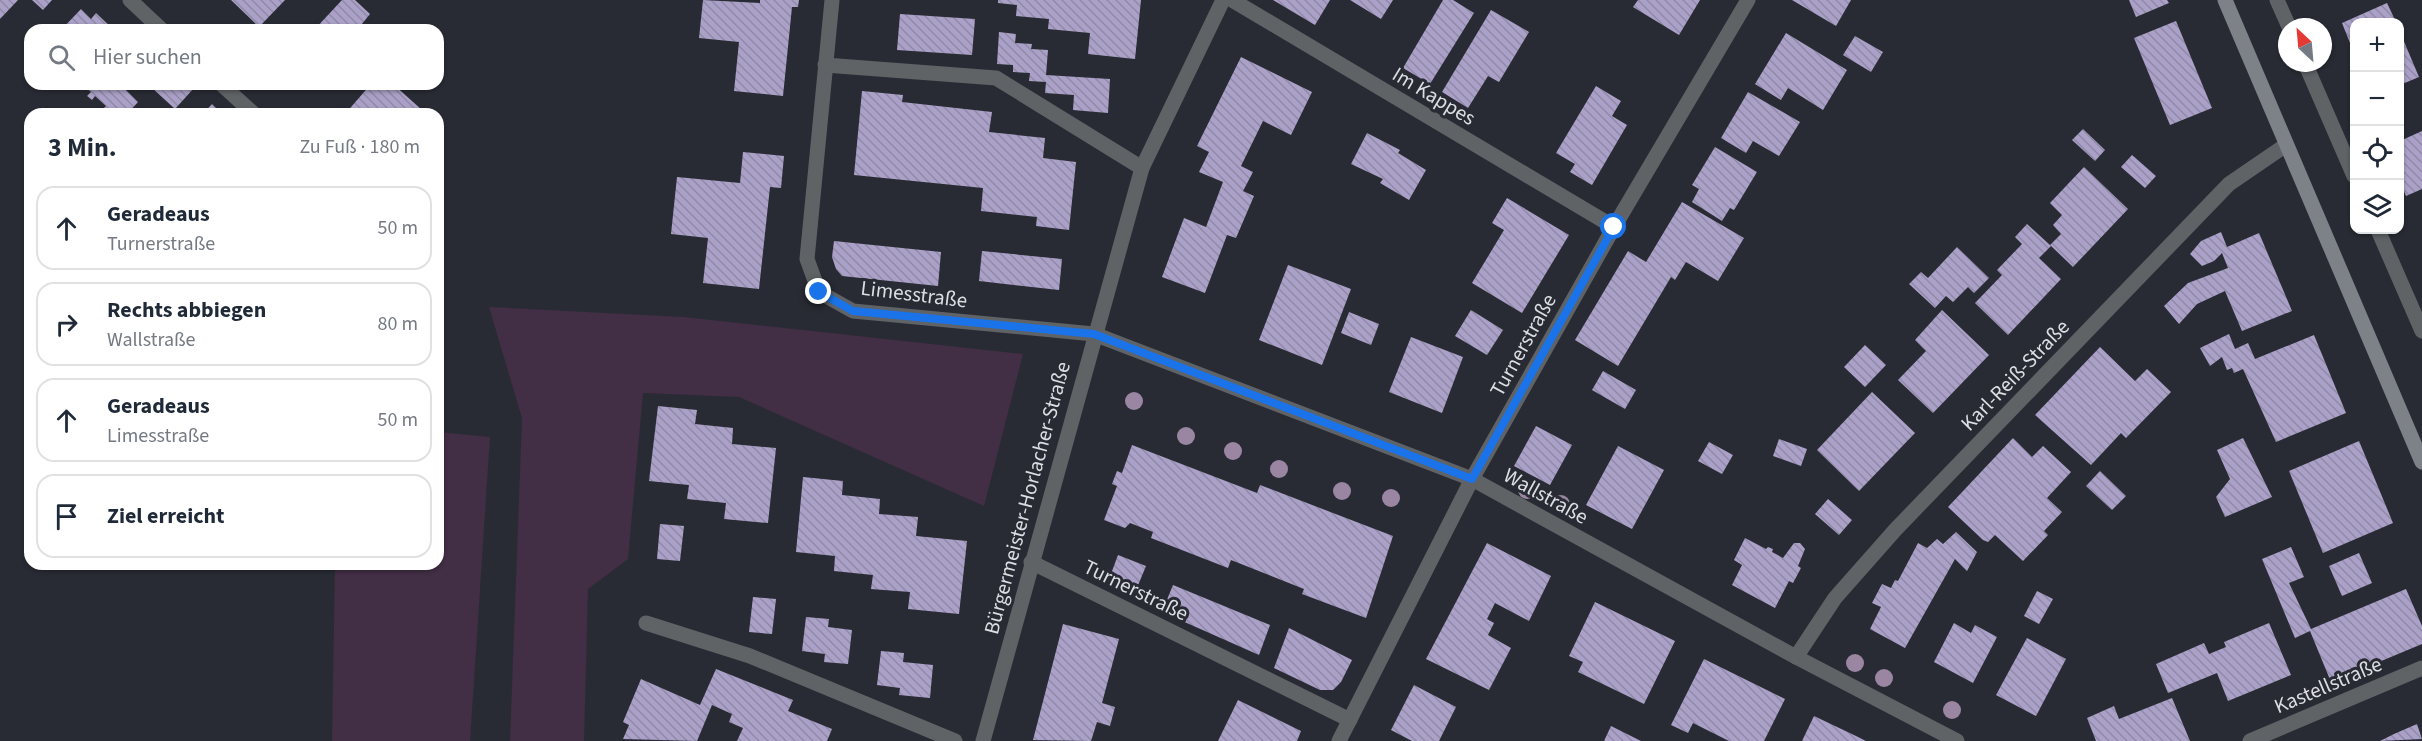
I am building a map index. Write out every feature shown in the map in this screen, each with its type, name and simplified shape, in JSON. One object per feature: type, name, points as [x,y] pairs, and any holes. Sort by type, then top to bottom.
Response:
[{"type":"main road","points":[[2225,0],[2422,462]]},
{"type":"street","points":[[130,0],[156,24]]},
{"type":"street","name":"Limesstraße","points":[[832,0],[807,259],[819,292],[853,311],[1094,334]]},
{"type":"street","name":"Bürgermeister-Horlacher-Straße","points":[[983,741],[1094,334],[1142,168],[1223,0]]},
{"type":"street","name":"Im Kappes","points":[[1233,0],[1614,227]]},
{"type":"street","name":"Turnerstraße","points":[[1340,741],[1472,479],[1614,227],[1748,0]]},
{"type":"street","points":[[2277,0],[2285,18]]},
{"type":"street","points":[[825,65],[996,78],[1142,168]]},
{"type":"street","points":[[2309,72],[2350,165]]},
{"type":"street","points":[[228,90],[247,108]]},
{"type":"street","name":"Karl-Reiß-Straße","points":[[1796,657],[1813,627],[1835,598],[1896,528],[2229,184],[2286,145]]},
{"type":"street","points":[[2380,234],[2422,331]]},
{"type":"street","name":"Wallstraße","points":[[1094,334],[1472,479],[1796,657],[1957,741]]},
{"type":"street","name":"Turnerstraße","points":[[1032,562],[1350,720]]},
{"type":"street","points":[[646,623],[750,656],[956,741]]},
{"type":"street","name":"Kastellstraße","points":[[2250,741],[2422,668]]},
{"type":"shaded area","points":[[489,307],[683,317],[1023,354],[984,506],[739,397],[643,393],[628,559],[588,589],[584,741],[510,741],[522,418]]},
{"type":"shaded area","points":[[444,433],[490,437],[470,741],[332,741],[335,570],[444,570]]},
{"type":"building","points":[[0,0],[18,0],[0,19]]},
{"type":"building","points":[[32,0],[52,0],[43,10]]},
{"type":"building","points":[[231,0],[285,0],[262,24],[256,24]]},
{"type":"building","points":[[342,0],[355,0],[370,14],[362,24],[320,24]]},
{"type":"building","points":[[703,0],[760,3],[760,0],[799,0],[798,7],[792,7],[783,96],[734,91],[739,42],[699,38]]},
{"type":"building","points":[[998,0],[1141,0],[1135,59],[1088,54],[1090,33],[1048,29],[1049,19],[1016,16],[1017,5],[998,3]]},
{"type":"building","points":[[1273,0],[1330,0],[1315,25]]},
{"type":"building","points":[[1350,0],[1393,0],[1381,19]]},
{"type":"building","points":[[1443,0],[1453,0],[1474,13],[1430,84],[1403,68]]},
{"type":"building","points":[[1638,0],[1700,0],[1679,35],[1633,7]]},
{"type":"building","points":[[1792,0],[1851,0],[1836,26]]},
{"type":"building","points":[[2129,0],[2167,0],[2169,3],[2136,17]]},
{"type":"building","points":[[2387,3],[2394,18],[2353,18]]},
{"type":"building","points":[[81,9],[91,19],[96,13],[108,24],[67,24]]},
{"type":"building","points":[[1491,10],[1529,32],[1499,82],[1488,76],[1468,108],[1442,92]]},
{"type":"building","points":[[900,14],[975,19],[972,55],[897,50]]},
{"type":"building","points":[[2350,19],[2350,43],[2342,23]]},
{"type":"building","points":[[2176,21],[2212,108],[2170,125],[2134,38]]},
{"type":"building","points":[[999,32],[1016,34],[1015,43],[1032,44],[1031,49],[1048,50],[1046,75],[1110,79],[1108,113],[1073,110],[1074,95],[1045,93],[1046,82],[1029,81],[1030,73],[1013,72],[1013,65],[997,64]]},
{"type":"building","points":[[1786,33],[1847,70],[1823,110],[1788,88],[1781,100],[1755,84]]},
{"type":"building","points":[[1855,36],[1883,52],[1871,72],[1843,55]]},
{"type":"building","points":[[2404,41],[2419,77],[2404,83]]},
{"type":"building","points":[[1241,57],[1312,92],[1291,135],[1263,121],[1241,166],[1253,172],[1243,191],[1254,196],[1236,238],[1227,235],[1205,293],[1162,277],[1184,218],[1206,227],[1223,182],[1199,172],[1209,152],[1197,146]]},
{"type":"building","points":[[1596,86],[1621,101],[1612,116],[1627,125],[1592,185],[1570,172],[1575,164],[1556,153]]},
{"type":"building","points":[[89,90],[126,90],[138,102],[132,108],[104,108],[106,106],[95,96],[92,100],[87,96],[91,92]]},
{"type":"building","points":[[154,90],[192,90],[174,108]]},
{"type":"building","points":[[366,90],[400,90],[420,108],[350,108]]},
{"type":"building","points":[[862,91],[903,95],[902,102],[992,112],[989,132],[1045,138],[1043,158],[1076,162],[1069,230],[1036,226],[1037,217],[981,211],[983,188],[854,175]]},
{"type":"building","points":[[1748,92],[1800,122],[1779,156],[1753,141],[1746,153],[1721,138]]},
{"type":"building","points":[[2083,129],[2105,150],[2095,161],[2072,140]]},
{"type":"building","points":[[2422,131],[2422,189],[2406,196],[2404,191],[2404,139]]},
{"type":"building","points":[[1367,133],[1400,150],[1398,153],[1426,170],[1409,200],[1380,183],[1383,179],[1351,164]]},
{"type":"building","points":[[1715,147],[1757,172],[1734,210],[1730,208],[1722,221],[1692,202],[1699,189],[1692,185]]},
{"type":"building","points":[[743,152],[784,156],[781,188],[770,187],[759,289],[703,283],[708,238],[671,234],[677,177],[740,183]]},
{"type":"building","points":[[2132,155],[2156,176],[2145,188],[2121,167]]},
{"type":"building","points":[[2084,167],[2128,209],[2073,267],[2050,245],[2061,234],[2053,225],[2062,215],[2050,203]]},
{"type":"building","points":[[1507,198],[1569,235],[1522,313],[1472,283],[1504,230],[1492,223]]},
{"type":"building","points":[[1682,202],[1744,238],[1718,281],[1686,262],[1675,280],[1671,277],[1618,366],[1575,340],[1628,251],[1646,262]]},
{"type":"building","points":[[2027,224],[2051,246],[2039,258],[2061,279],[2008,335],[1975,303],[2002,275],[1997,270],[2022,244],[2015,237]]},
{"type":"building","points":[[2221,232],[2227,247],[2259,233],[2292,311],[2242,331],[2225,291],[2197,304],[2179,324],[2164,306],[2188,283],[2228,268],[2222,253],[2214,261],[2202,266],[2190,254],[2201,241]]},
{"type":"building","points":[[834,241],[941,252],[938,286],[842,276],[836,269],[832,257]]},
{"type":"building","points":[[1957,247],[1989,278],[1974,293],[1968,287],[1953,302],[1946,296],[1935,308],[1909,284],[1921,272],[1928,278]]},
{"type":"building","points":[[982,251],[1062,259],[1059,290],[979,281]]},
{"type":"building","points":[[1288,265],[1351,289],[1322,365],[1259,340]]},
{"type":"building","points":[[1471,310],[1503,330],[1487,355],[1455,336]]},
{"type":"building","points":[[1942,310],[1989,355],[1933,413],[1898,380],[1926,351],[1915,340]]},
{"type":"building","points":[[1349,312],[1379,324],[1371,345],[1341,333]]},
{"type":"building","points":[[2229,334],[2235,349],[2248,343],[2255,359],[2314,335],[2346,413],[2276,442],[2243,369],[2234,373],[2232,368],[2227,370],[2222,357],[2210,366],[2200,348]]},
{"type":"building","points":[[1411,337],[1463,357],[1442,413],[1389,392]]},
{"type":"building","points":[[1865,345],[1886,365],[1865,387],[1844,367]]},
{"type":"building","points":[[2100,347],[2135,381],[2147,369],[2171,392],[2126,438],[2121,433],[2091,465],[2035,415]]},
{"type":"building","points":[[1603,371],[1636,390],[1625,409],[1592,390]]},
{"type":"building","points":[[1872,392],[1915,433],[1859,491],[1817,450]]},
{"type":"building","points":[[658,406],[697,410],[695,424],[733,428],[732,444],[776,448],[768,523],[724,519],[726,503],[687,499],[689,485],[649,481]]},
{"type":"building","points":[[1536,426],[1572,445],[1550,485],[1514,466]]},
{"type":"building","points":[[2013,438],[2032,457],[2043,446],[2071,472],[2047,498],[2062,512],[2044,531],[2048,535],[2023,561],[1995,535],[1988,542],[1983,540],[1948,507]]},
{"type":"building","points":[[2243,438],[2272,497],[2225,517],[2216,497],[2230,479],[2217,450]]},
{"type":"building","points":[[1779,439],[1807,449],[1801,466],[1773,456]]},
{"type":"building","points":[[2359,441],[2393,523],[2323,553],[2289,471]]},
{"type":"building","points":[[1709,442],[1733,455],[1722,474],[1698,461]]},
{"type":"building","points":[[1132,445],[1257,493],[1260,485],[1393,536],[1366,618],[1302,594],[1304,589],[1231,560],[1228,568],[1151,538],[1153,532],[1130,523],[1125,528],[1104,520],[1117,486],[1112,484],[1117,471],[1122,473]]},
{"type":"building","points":[[1618,446],[1664,470],[1632,529],[1586,505]]},
{"type":"building","points":[[2100,471],[2126,496],[2112,510],[2086,486]]},
{"type":"building","points":[[803,477],[843,481],[842,495],[880,499],[879,514],[918,517],[916,536],[967,541],[959,614],[908,609],[910,592],[871,589],[873,575],[834,571],[835,556],[796,552]]},
{"type":"building","points":[[1828,499],[1852,520],[1839,535],[1815,514]]},
{"type":"building","points":[[660,524],[684,526],[680,561],[657,559]]},
{"type":"building","points":[[1956,532],[1977,552],[1967,571],[1955,559],[1905,648],[1870,629],[1881,607],[1872,603],[1882,584],[1891,588],[1895,580],[1898,581],[1918,543],[1927,548],[1937,539],[1943,544]]},
{"type":"building","points":[[1745,538],[1766,549],[1768,547],[1773,549],[1772,552],[1783,558],[1794,543],[1800,543],[1805,549],[1798,566],[1801,568],[1793,583],[1789,581],[1775,608],[1732,585],[1742,565],[1734,560]]},
{"type":"building","points":[[1487,543],[1551,576],[1529,621],[1495,603],[1487,619],[1494,623],[1488,635],[1511,648],[1489,690],[1426,659]]},
{"type":"building","points":[[2291,547],[2304,577],[2289,583],[2311,629],[2406,589],[2422,626],[2422,644],[2331,682],[2310,631],[2295,638],[2262,559]]},
{"type":"building","points":[[2359,553],[2372,583],[2342,596],[2329,566]]},
{"type":"building","points":[[1118,555],[1146,566],[1134,595],[1108,582]]},
{"type":"building","points":[[1173,585],[1270,625],[1259,655],[1162,612]]},
{"type":"building","points":[[2037,591],[2053,599],[2039,624],[2024,616]]},
{"type":"building","points":[[753,597],[776,599],[772,634],[749,632]]},
{"type":"building","points":[[1595,602],[1675,641],[1644,704],[1578,672],[1583,662],[1569,656]]},
{"type":"building","points":[[806,617],[829,619],[828,627],[852,630],[848,664],[824,662],[825,654],[802,651]]},
{"type":"building","points":[[1954,623],[1971,633],[1975,625],[1997,637],[1973,683],[1934,662]]},
{"type":"building","points":[[2269,623],[2291,675],[2228,701],[2217,673],[2168,693],[2156,664],[2204,643],[2209,654],[2226,647],[2224,642]]},
{"type":"building","points":[[1063,624],[1119,639],[1102,703],[1115,707],[1110,726],[1097,722],[1091,741],[1033,740]]},
{"type":"building","points":[[1289,628],[1352,660],[1341,682],[1333,690],[1320,690],[1274,668]]},
{"type":"building","points":[[2027,638],[2066,659],[2036,716],[1996,695]]},
{"type":"building","points":[[881,651],[904,653],[903,662],[933,665],[930,698],[899,695],[900,688],[877,685]]},
{"type":"building","points":[[1704,659],[1785,699],[1764,741],[1729,741],[1693,723],[1688,733],[1671,725]]},
{"type":"building","points":[[716,669],[793,700],[788,711],[832,729],[827,741],[737,741],[743,728],[729,722],[732,714],[712,705],[697,741],[623,739],[629,725],[623,722],[641,679],[700,705]]},
{"type":"building","points":[[1414,685],[1456,707],[1439,741],[1412,741],[1391,730]]},
{"type":"building","points":[[2172,698],[2190,741],[2096,741],[2087,718],[2114,706],[2119,719]]},
{"type":"building","points":[[1238,700],[1301,731],[1297,741],[1218,741]]},
{"type":"building","points":[[1814,716],[1856,736],[1866,741],[1802,741]]},
{"type":"building","points":[[2417,724],[2422,739],[2380,741],[2394,734]]},
{"type":"building","points":[[1611,726],[1641,741],[1604,741]]},
{"type":"route","points":[[819,292],[853,311],[1094,334],[1472,479],[1614,227]]}]
